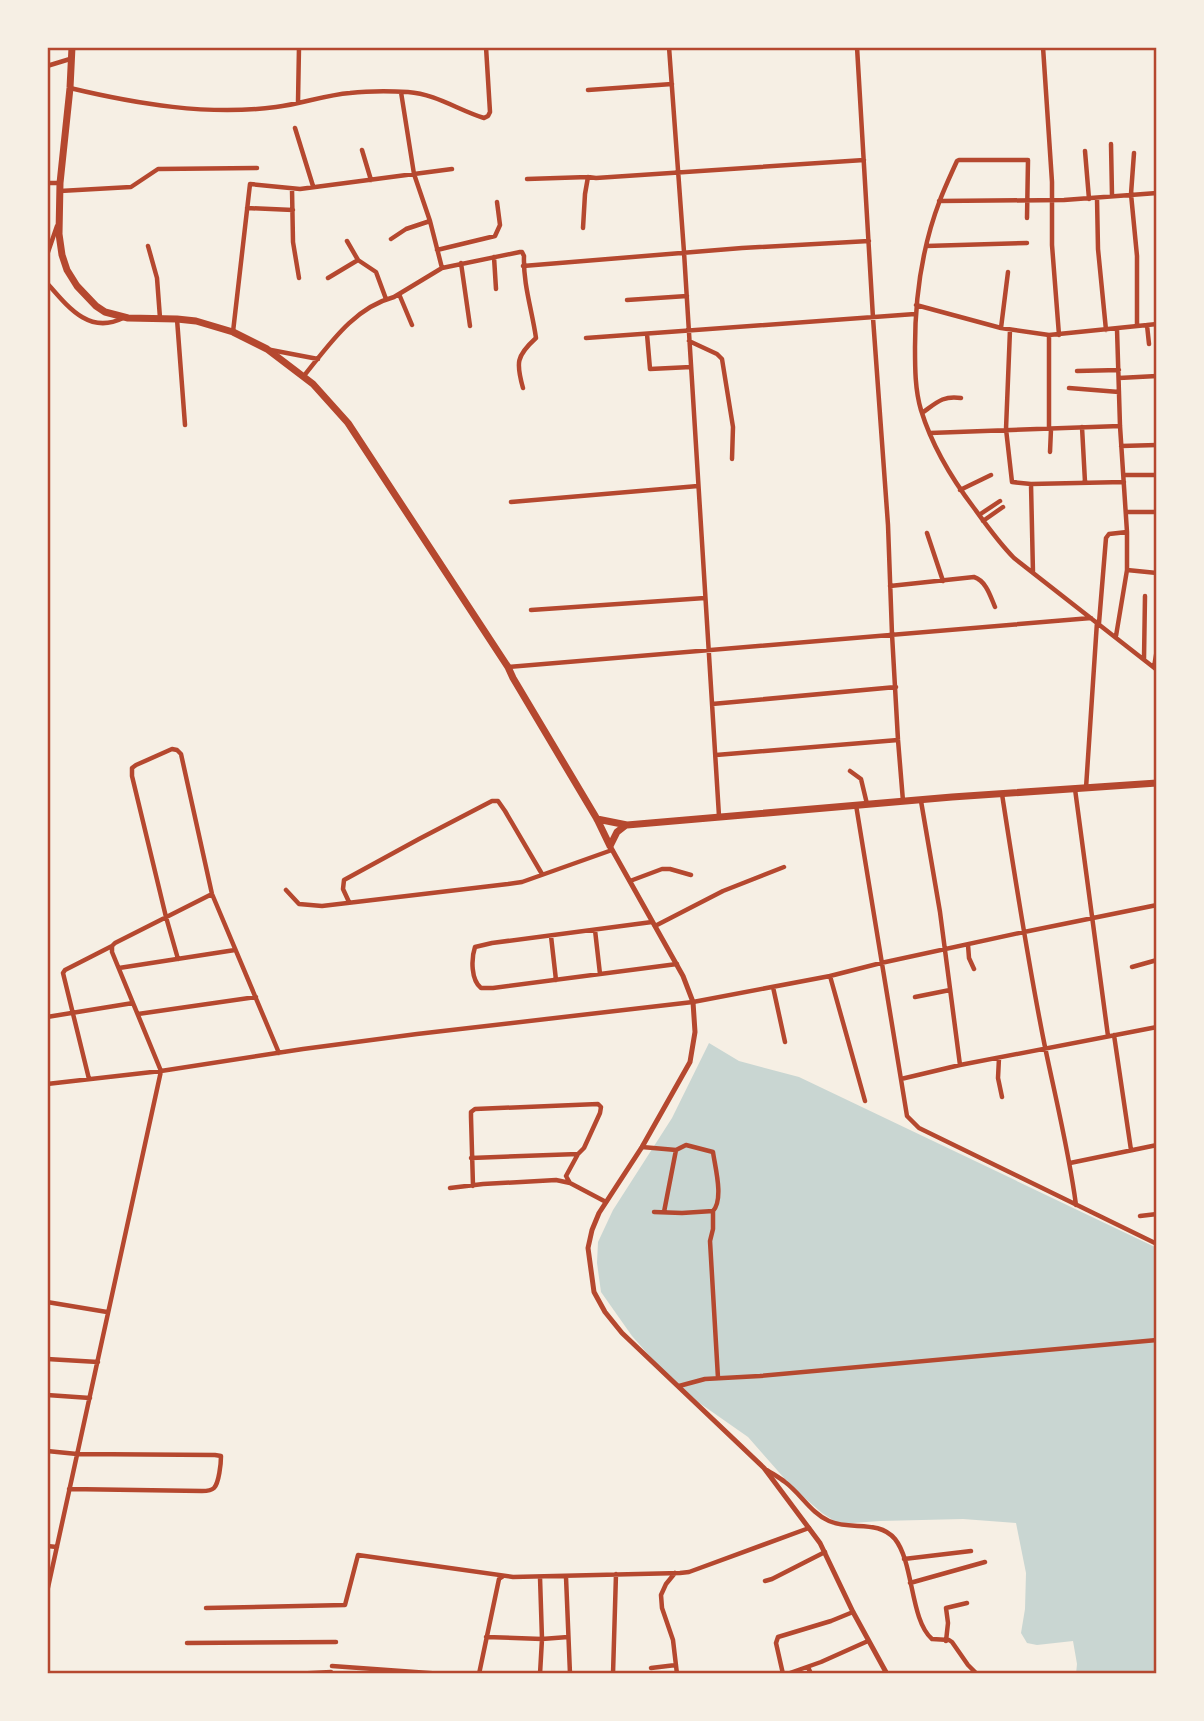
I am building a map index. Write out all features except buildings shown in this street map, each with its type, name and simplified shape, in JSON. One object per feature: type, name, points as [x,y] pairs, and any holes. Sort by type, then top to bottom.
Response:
[{"type":"main road","points":[[72,47],[59,219],[62,255],[72,278],[96,306],[105,312],[124,317],[177,318],[233,332],[267,349],[313,384],[348,423],[508,667],[611,848]]},
{"type":"main road","points":[[597,820],[627,825],[1002,793],[1157,783]]},
{"type":"main road","points":[[611,848],[617,832],[627,825]]},
{"type":"street","points":[[299,47],[299,102]]},
{"type":"street","points":[[70,88],[187,108],[238,111],[279,107],[349,93],[415,93],[433,97],[484,118],[490,112],[486,47]]},
{"type":"street","points":[[669,47],[719,816]]},
{"type":"street","points":[[857,47],[888,525],[898,740],[904,802]]},
{"type":"street","points":[[1043,47],[1059,335]]},
{"type":"street","points":[[47,66],[71,58]]},
{"type":"street","points":[[588,90],[671,84]]},
{"type":"street","points":[[401,92],[414,174],[442,268]]},
{"type":"street","points":[[295,128],[313,186]]},
{"type":"street","points":[[1111,144],[1112,196]]},
{"type":"street","points":[[362,150],[370,180]]},
{"type":"street","points":[[1085,150],[1089,199]]},
{"type":"street","points":[[1134,153],[1131,194],[1137,256],[1137,326]]},
{"type":"street","points":[[1027,218],[1027,159],[957,161],[939,201],[926,246],[916,305],[915,365],[922,413],[944,464],[1002,546],[1156,669]]},
{"type":"street","points":[[527,179],[596,178],[864,160]]},
{"type":"street","points":[[47,183],[60,187],[131,187],[158,169],[257,168]]},
{"type":"street","points":[[233,332],[249,186],[253,183],[292,189],[452,169]]},
{"type":"street","points":[[583,228],[584,194],[588,177]]},
{"type":"street","points":[[292,189],[293,242],[299,278]]},
{"type":"street","points":[[939,201],[1089,199],[1157,193]]},
{"type":"street","points":[[1097,198],[1098,250],[1105,330]]},
{"type":"street","points":[[437,250],[498,234],[500,225],[497,202]]},
{"type":"street","points":[[247,208],[293,210]]},
{"type":"street","points":[[47,255],[59,219]]},
{"type":"street","points":[[391,239],[407,229],[430,221]]},
{"type":"street","points":[[47,231],[55,233]]},
{"type":"street","points":[[347,241],[358,260],[376,272],[386,299]]},
{"type":"street","points":[[523,266],[758,246],[869,241]]},
{"type":"street","points":[[926,246],[1027,243]]},
{"type":"street","points":[[148,246],[157,278],[160,318]]},
{"type":"street","points":[[303,377],[350,321],[366,309],[400,294],[442,268],[522,252],[525,285],[536,338],[518,359],[523,388]]},
{"type":"street","points":[[494,257],[496,289]]},
{"type":"street","points":[[328,278],[358,260]]},
{"type":"street","points":[[461,263],[470,327]]},
{"type":"street","points":[[1002,328],[1009,272]]},
{"type":"street","points":[[47,283],[49,289],[72,310],[93,324],[114,322],[124,317]]},
{"type":"street","points":[[400,294],[412,325]]},
{"type":"street","points":[[627,300],[687,296]]},
{"type":"street","points":[[916,305],[1010,330],[1049,335],[1157,324]]},
{"type":"street","points":[[586,338],[915,314]]},
{"type":"street","points":[[177,318],[185,425]]},
{"type":"street","points":[[1147,325],[1149,344]]},
{"type":"street","points":[[1116,637],[1126,570],[1127,532],[1117,329]]},
{"type":"street","points":[[1010,330],[1006,429],[1012,482],[1124,482]]},
{"type":"street","points":[[647,334],[650,369],[691,367]]},
{"type":"street","points":[[1049,335],[1050,452]]},
{"type":"street","points":[[689,341],[722,359],[733,427],[732,459]]},
{"type":"street","points":[[267,349],[318,359]]},
{"type":"street","points":[[1077,371],[1119,370]]},
{"type":"street","points":[[1119,378],[1157,376]]},
{"type":"street","points":[[1069,388],[1119,392]]},
{"type":"street","points":[[922,413],[943,398],[961,398]]},
{"type":"street","points":[[930,433],[1120,426]]},
{"type":"street","points":[[1082,427],[1085,482]]},
{"type":"street","points":[[1121,446],[1157,445]]},
{"type":"street","points":[[960,490],[991,475]]},
{"type":"street","points":[[1124,475],[1157,475]]},
{"type":"street","points":[[1031,484],[1033,573]]},
{"type":"street","points":[[511,502],[698,486]]},
{"type":"street","points":[[979,515],[1000,501]]},
{"type":"street","points":[[983,522],[1003,507]]},
{"type":"street","points":[[1126,512],[1157,512]]},
{"type":"street","points":[[1086,788],[1096,621],[1106,538],[1109,534],[1127,532]]},
{"type":"street","points":[[928,533],[943,581]]},
{"type":"street","points":[[1126,570],[1157,573]]},
{"type":"street","points":[[891,586],[974,577],[981,580],[995,607]]},
{"type":"street","points":[[1144,660],[1146,596]]},
{"type":"street","points":[[531,610],[705,598]]},
{"type":"street","points":[[508,667],[892,634],[1096,621]]},
{"type":"street","points":[[1156,669],[1157,649]]},
{"type":"street","points":[[712,704],[896,687]]},
{"type":"street","points":[[716,755],[898,740]]},
{"type":"street","points":[[178,959],[132,776],[132,768],[136,765],[172,749],[181,754],[212,894],[279,1052]]},
{"type":"street","points":[[850,771],[862,779],[867,804]]},
{"type":"street","points":[[1075,789],[1108,1036]]},
{"type":"street","points":[[1002,793],[1024,932],[1045,1049],[1070,1163],[1076,1206]]},
{"type":"street","points":[[921,800],[940,912],[960,1065]]},
{"type":"street","points":[[349,902],[343,889],[344,880],[492,801],[498,801],[505,811],[542,875]]},
{"type":"street","points":[[856,806],[907,1116],[919,1128],[1157,1244]]},
{"type":"street","points":[[286,890],[299,904],[322,906],[508,884],[522,882],[611,848],[683,976],[694,1002],[695,1032],[690,1062],[642,1146],[599,1213],[592,1230],[588,1248],[594,1292],[605,1312],[622,1333],[764,1468],[825,1552],[853,1612],[887,1674]]},
{"type":"street","points":[[677,964],[481,988],[476,985],[472,955],[475,947],[492,943],[653,924],[723,891],[784,867]]},
{"type":"street","points":[[630,881],[662,869],[691,874]]},
{"type":"street","points":[[89,1079],[63,973],[115,943],[212,894]]},
{"type":"street","points":[[47,1084],[161,1071],[416,1034],[694,1002],[830,976],[1157,905]]},
{"type":"street","points":[[594,930],[600,974]]},
{"type":"street","points":[[551,936],[556,979]]},
{"type":"street","points":[[968,945],[969,958],[974,969]]},
{"type":"street","points":[[47,1592],[161,1071],[112,952],[112,946]]},
{"type":"street","points":[[119,968],[235,950]]},
{"type":"street","points":[[1132,967],[1157,960]]},
{"type":"street","points":[[830,976],[865,1101]]},
{"type":"street","points":[[773,987],[785,1042]]},
{"type":"street","points":[[915,997],[950,990]]},
{"type":"street","points":[[138,1014],[256,997]]},
{"type":"street","points":[[47,1017],[133,1003]]},
{"type":"street","points":[[901,1079],[1157,1027]]},
{"type":"street","points":[[1115,1035],[1131,1150]]},
{"type":"street","points":[[999,1058],[998,1078],[1002,1097]]},
{"type":"street","points":[[473,1185],[471,1112],[475,1109],[598,1104],[601,1107],[600,1112],[566,1176],[570,1183]]},
{"type":"street","points":[[642,1146],[676,1150],[686,1145],[713,1152],[717,1172],[718,1205],[713,1211],[710,1241],[718,1378]]},
{"type":"street","points":[[1070,1163],[1157,1145]]},
{"type":"street","points":[[664,1212],[676,1150]]},
{"type":"street","points":[[471,1158],[578,1154]]},
{"type":"street","points":[[450,1188],[556,1180],[570,1183],[606,1202]]},
{"type":"street","points":[[654,1212],[713,1211]]},
{"type":"street","points":[[1140,1216],[1157,1214]]},
{"type":"street","points":[[47,1303],[107,1312]]},
{"type":"street","points":[[679,1386],[718,1378],[1157,1340]]},
{"type":"street","points":[[47,1359],[98,1362]]},
{"type":"street","points":[[47,1395],[90,1398]]},
{"type":"street","points":[[47,1451],[78,1454],[221,1456],[216,1487],[212,1490],[69,1489]]},
{"type":"street","points":[[764,1468],[786,1482],[827,1521],[841,1525],[870,1526],[886,1531],[896,1540],[922,1624],[929,1637],[953,1642],[977,1674]]},
{"type":"street","points":[[206,1608],[345,1605],[358,1555],[502,1577],[676,1573],[689,1572],[810,1528]]},
{"type":"street","points":[[47,1546],[57,1547]]},
{"type":"street","points":[[904,1559],[971,1551]]},
{"type":"street","points":[[765,1581],[825,1552]]},
{"type":"street","points":[[910,1583],[985,1562]]},
{"type":"street","points":[[676,1573],[661,1595],[662,1608],[673,1640],[677,1674]]},
{"type":"street","points":[[613,1674],[616,1574]]},
{"type":"street","points":[[479,1674],[489,1637],[499,1579],[502,1577]]},
{"type":"street","points":[[540,1577],[540,1674]]},
{"type":"street","points":[[566,1577],[570,1674]]},
{"type":"street","points":[[946,1640],[946,1608],[967,1603]]},
{"type":"street","points":[[853,1612],[778,1637],[776,1643],[785,1674],[868,1641]]},
{"type":"street","points":[[489,1637],[568,1637]]},
{"type":"street","points":[[187,1643],[336,1642]]},
{"type":"street","points":[[651,1668],[676,1665]]},
{"type":"street","points":[[808,1667],[811,1674]]},
{"type":"street","points":[[293,1674],[332,1669],[443,1674]]},
{"type":"shaded area","points":[[709,1043],[739,1061],[799,1077],[1157,1248],[1157,1674],[1076,1674],[1073,1641],[1037,1645],[1027,1643],[1021,1633],[1026,1573],[1016,1523],[963,1519],[839,1524],[792,1487],[748,1437],[698,1402],[661,1369],[632,1336],[601,1292],[597,1263],[598,1242],[613,1210],[672,1118]]}]
